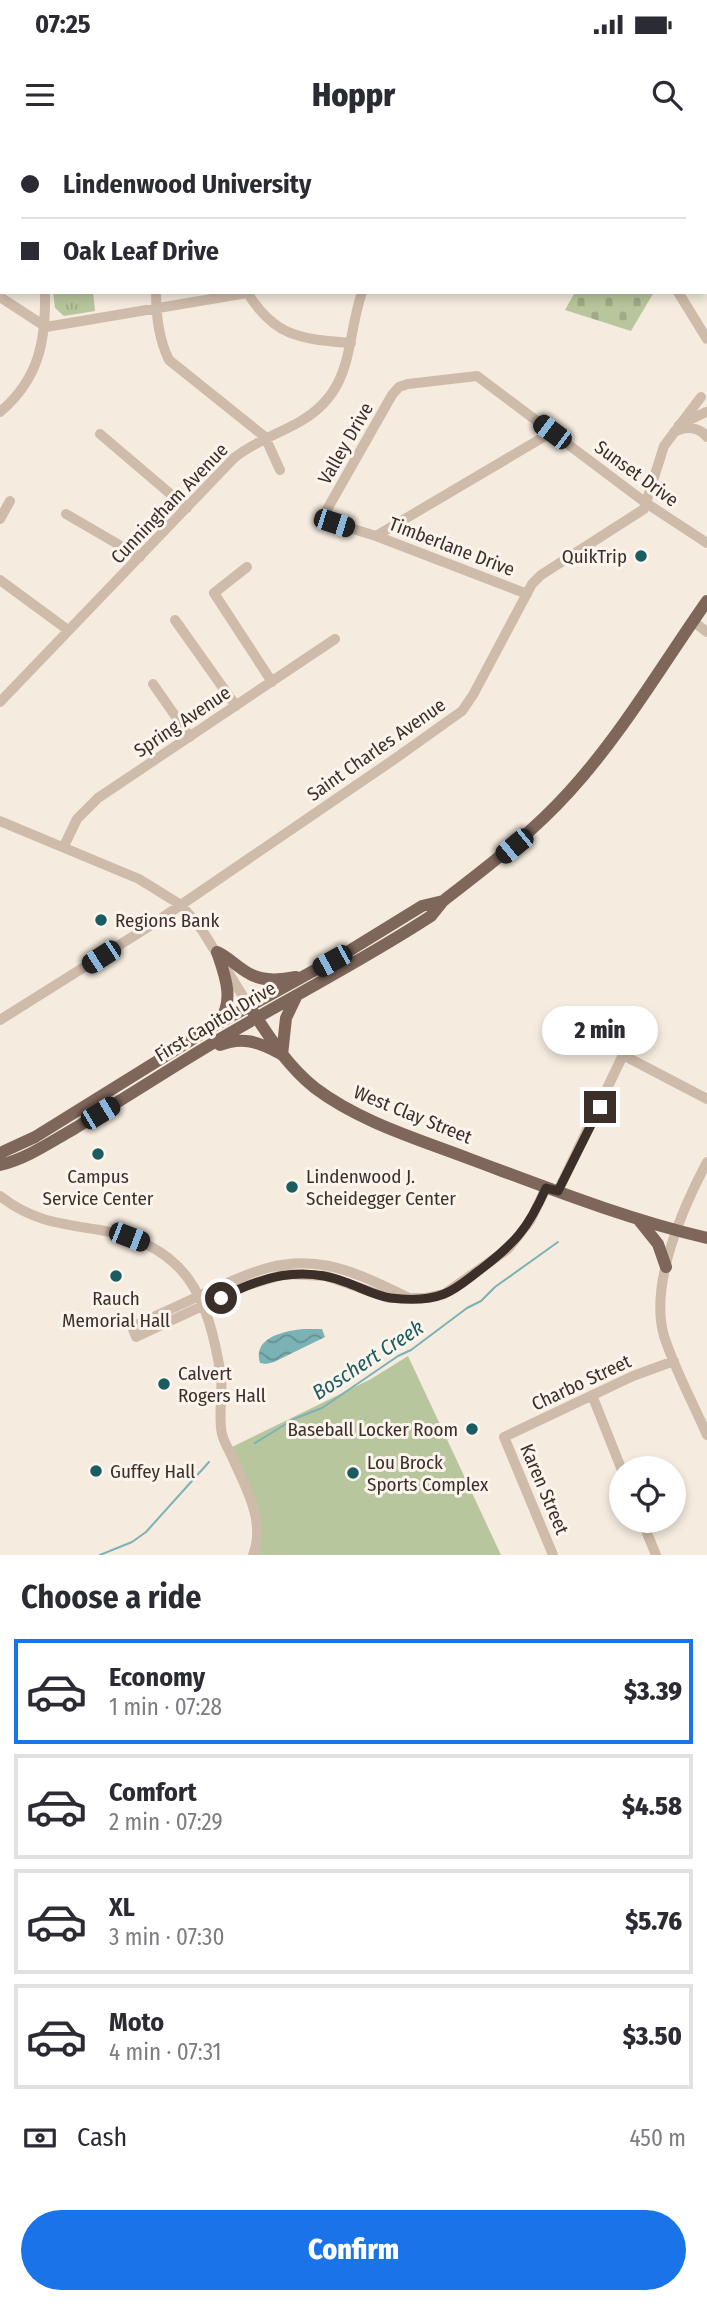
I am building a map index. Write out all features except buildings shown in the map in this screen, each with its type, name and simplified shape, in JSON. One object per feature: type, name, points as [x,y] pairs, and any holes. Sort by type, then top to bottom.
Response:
[{"type":"main road","name":"First Capitol Drive","points":[[0,1165],[11,1163],[42,1148],[190,1056],[431,916],[443,901],[514,846],[568,794],[610,742],[707,601]]},
{"type":"main road","name":"First Capitol Drive","points":[[0,1153],[35,1137],[217,1024],[344,954],[422,905],[443,901]]},
{"type":"main road","points":[[217,952],[231,958],[250,975],[263,979],[275,980],[306,975]]},
{"type":"main road","points":[[217,952],[227,982],[227,1000],[222,1018],[217,1024]]},
{"type":"main road","points":[[190,1056],[230,1041],[248,1040],[262,1043],[282,1055],[286,1018],[297,995]]},
{"type":"main road","name":"West Clay Street","points":[[249,1006],[295,1070],[340,1105],[427,1143],[552,1189],[638,1219],[707,1238]]},
{"type":"main road","points":[[638,1219],[657,1244],[666,1267]]},
{"type":"street","points":[[0,412],[24,386],[34,367],[46,327],[45,294]]},
{"type":"street","points":[[156,294],[156,310],[164,351],[169,360],[265,438],[280,470]]},
{"type":"street","points":[[0,297],[46,327],[242,294]]},
{"type":"street","points":[[248,294],[267,319],[293,335],[308,340],[351,343]]},
{"type":"street","name":"Cunningham Avenue","points":[[0,702],[234,458],[265,438],[302,421],[329,398],[341,381],[362,294]]},
{"type":"street","points":[[679,294],[707,339]]},
{"type":"street","name":"Sunset Drive","points":[[399,387],[477,376],[646,503],[707,543]]},
{"type":"street","points":[[646,503],[664,446],[707,386]]},
{"type":"street","name":"Valley Drive","points":[[325,517],[392,395],[399,387]]},
{"type":"street","points":[[0,396],[11,403]]},
{"type":"street","points":[[676,428],[707,413],[701,397]]},
{"type":"street","points":[[676,428],[694,428],[707,437]]},
{"type":"street","points":[[376,536],[552,432]]},
{"type":"street","points":[[100,434],[187,508]]},
{"type":"street","points":[[0,519],[10,501]]},
{"type":"street","name":"Saint Charles Avenue","points":[[0,1020],[181,905],[462,710],[473,695],[532,584],[541,575],[640,513],[646,503]]},
{"type":"street","points":[[66,514],[140,557]]},
{"type":"street","name":"Timberlane Drive","points":[[325,517],[334,523],[376,536],[527,594]]},
{"type":"street","points":[[247,567],[214,593],[272,682]]},
{"type":"street","points":[[0,580],[68,630]]},
{"type":"street","points":[[175,620],[236,706]]},
{"type":"street","points":[[692,621],[707,632]]},
{"type":"street","name":"Spring Avenue","points":[[64,846],[77,819],[87,807],[335,639]]},
{"type":"street","points":[[153,684],[190,737]]},
{"type":"street","name":"West Clay Street","points":[[0,821],[139,879],[181,905],[217,952],[249,1006]]},
{"type":"street","points":[[134,1332],[263,1268],[306,1263],[330,1266],[409,1298],[444,1294],[508,1249],[530,1221],[552,1189],[623,1055],[707,1099]]},
{"type":"street","points":[[707,1162],[674,1230],[666,1267],[661,1315],[664,1334],[674,1361],[707,1435]]},
{"type":"street","points":[[0,1196],[49,1222],[123,1235],[156,1248],[188,1278],[201,1301],[212,1330],[221,1377],[222,1435],[255,1512],[258,1527],[253,1555]]},
{"type":"street","name":"Charbo Street","points":[[504,1437],[592,1395],[674,1361]]},
{"type":"street","points":[[592,1395],[616,1456]]},
{"type":"street","name":"Karen Street","points":[[504,1437],[553,1555]]},
{"type":"street","points":[[647,1533],[656,1555]]},
{"type":"green space","points":[[53,294],[93,294],[95,311],[64,316],[55,308]]},
{"type":"green space","points":[[574,294],[653,294],[631,331],[565,310]]},
{"type":"green space","name":"Lou Brock Sports Complex","points":[[408,1356],[501,1555],[256,1555],[259,1546],[232,1447],[371,1379]]},
{"type":"water","points":[[303,1329],[322,1329],[325,1337],[274,1362],[260,1363],[259,1354],[265,1341],[279,1334]]},
{"type":"waterway","name":"Boschert Creek","points":[[255,1443],[294,1419],[322,1408],[411,1350],[558,1242]]},
{"type":"waterway","name":"Boschert Creek","points":[[100,1555],[132,1542],[146,1532],[209,1462]]},
{"type":"place","name":"QuikTrip","points":[[641,556]]},
{"type":"place","name":"Regions Bank","points":[[101,920]]},
{"type":"place","name":"Campus Service Center","points":[[98,1154]]},
{"type":"place","name":"Lindenwood J. Scheidegger Center","points":[[292,1187]]},
{"type":"place","name":"Rauch Memorial Hall","points":[[116,1276]]},
{"type":"place","name":"Calvert Rogers Hall","points":[[164,1384]]},
{"type":"place","name":"Baseball Locker Room","points":[[472,1429]]},
{"type":"place","name":"Guffey Hall","points":[[96,1471]]},
{"type":"place","name":"Lou Brock Sports Complex","points":[[353,1473]]},
{"type":"route","points":[[221,1298],[248,1284],[297,1273],[326,1276],[388,1298],[426,1298],[444,1294],[508,1249],[530,1221],[546,1188],[558,1191],[600,1107]]}]
